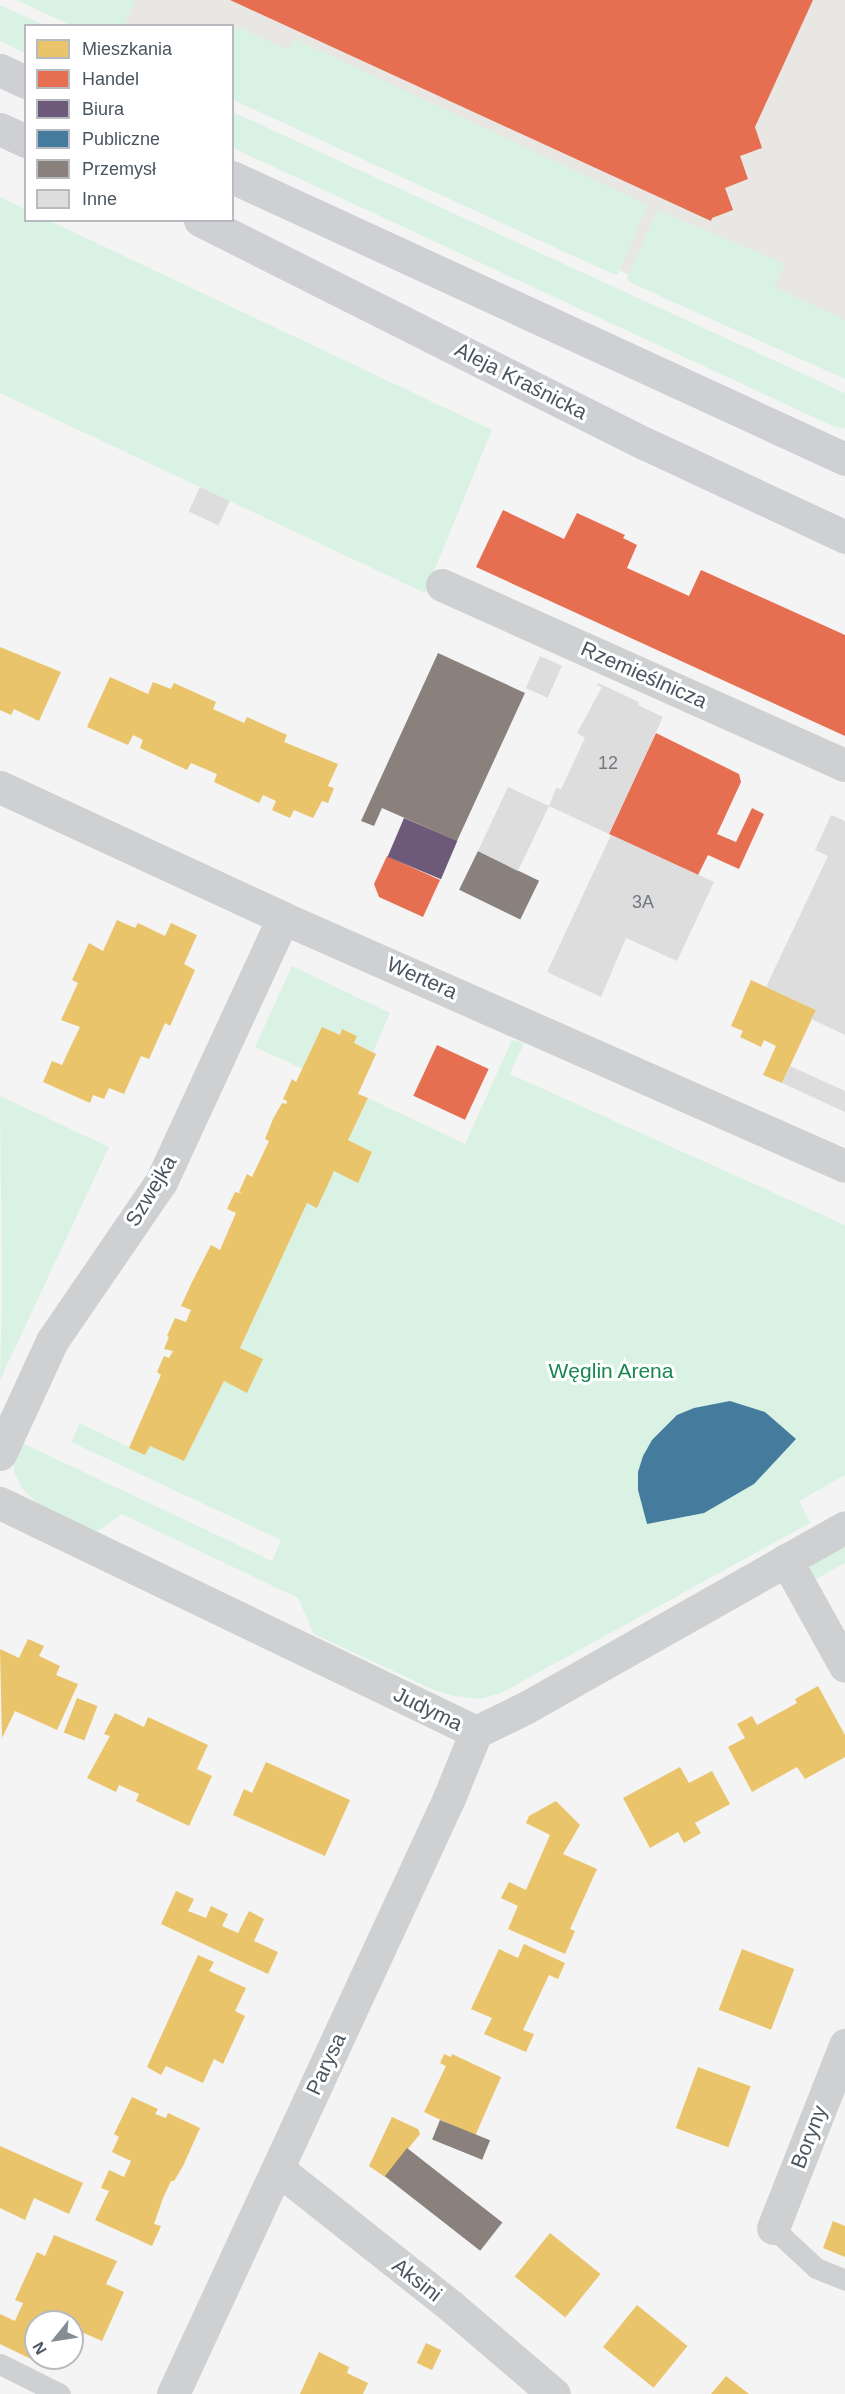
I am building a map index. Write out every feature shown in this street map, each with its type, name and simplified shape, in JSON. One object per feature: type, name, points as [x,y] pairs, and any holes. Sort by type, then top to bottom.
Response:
[{"type":"main road","points":[[0,70],[24,81]]},
{"type":"main road","points":[[0,129],[24,140]]},
{"type":"main road","points":[[234,178],[845,459]]},
{"type":"main road","name":"Aleja Kraśnicka","points":[[204,222],[646,444],[845,537]]},
{"type":"street","name":"Rzemieślnicza","points":[[442,585],[845,765]]},
{"type":"street","name":"Wertera","points":[[0,787],[283,918],[845,1166]]},
{"type":"street","name":"Szwejka","points":[[0,1454],[52,1341],[161,1182],[283,918]]},
{"type":"street","name":"Judyma","points":[[0,1503],[476,1732],[527,1707],[845,1527]]},
{"type":"street","points":[[786,1560],[845,1666]]},
{"type":"street","name":"Parysa","points":[[173,2394],[449,1798],[476,1732]]},
{"type":"street","name":"Boryny","points":[[773,2228],[845,2045]]},
{"type":"street","name":"Aksini","points":[[278,2169],[452,2307],[554,2394]]},
{"type":"lane","points":[[773,2228],[816,2268],[845,2280]]},
{"type":"lane","points":[[0,2364],[60,2394]]},
{"type":"shaded area","points":[[33,0],[845,0],[845,375],[234,91],[234,24],[85,24]]},
{"type":"green space","points":[[17,0],[136,0],[124,24],[68,24]]},
{"type":"green space","points":[[0,5],[42,24],[24,24],[24,53],[0,41]]},
{"type":"green space","points":[[236,26],[289,50],[295,39],[648,205],[618,274],[613,274],[234,100],[234,32]]},
{"type":"green space","points":[[234,112],[845,393],[845,428],[835,427],[234,148]]},
{"type":"green space","points":[[0,197],[24,209],[24,222],[52,222],[492,430],[425,593],[0,393]]},
{"type":"green space","points":[[658,210],[785,264],[774,287],[845,320],[845,379],[629,282],[627,277]]},
{"type":"green space","points":[[292,966],[390,1013],[373,1052],[354,1043],[357,1036],[343,1029],[340,1035],[322,1027],[303,1069],[255,1047]]},
{"type":"green space","name":"Węglin Arena","points":[[512,1040],[524,1043],[510,1074],[845,1225],[845,1475],[799,1501],[810,1523],[501,1693],[481,1699],[454,1696],[434,1690],[314,1634],[298,1598],[122,1514],[96,1532],[38,1504],[24,1490],[14,1473],[15,1458],[22,1443],[272,1561],[281,1540],[71,1442],[80,1423],[145,1455],[150,1446],[184,1461],[224,1381],[246,1392],[240,1348],[307,1203],[316,1207],[334,1171],[358,1182],[372,1152],[348,1140],[368,1098],[465,1144]]},
{"type":"green space","points":[[0,1096],[109,1147],[0,1380],[2,1289]]},
{"type":"green space","points":[[845,1543],[845,1563],[809,1583],[808,1571],[812,1565]]},
{"type":"building: Mieszkania","points":[[0,647],[61,672],[39,721],[14,709],[11,715],[0,710]]},
{"type":"building: Mieszkania","points":[[110,677],[148,694],[153,682],[171,689],[174,683],[216,702],[213,709],[244,723],[247,717],[287,735],[284,742],[338,764],[328,786],[334,788],[328,803],[322,801],[313,818],[294,810],[290,818],[272,810],[276,801],[263,795],[259,803],[214,782],[217,774],[191,763],[187,770],[140,748],[143,740],[133,735],[128,745],[87,727]]},
{"type":"building: Mieszkania","points":[[117,920],[135,928],[138,923],[165,936],[171,923],[197,935],[184,964],[195,970],[170,1026],[165,1023],[149,1059],[141,1056],[124,1094],[109,1088],[104,1099],[93,1095],[90,1103],[43,1082],[52,1061],[62,1065],[80,1027],[61,1020],[78,983],[72,980],[89,943],[103,951]]},
{"type":"building: Mieszkania","points":[[751,980],[816,1010],[782,1083],[763,1075],[776,1046],[764,1040],[761,1047],[740,1037],[743,1031],[731,1026]]},
{"type":"building: Mieszkania","points":[[322,1027],[340,1035],[342,1029],[357,1036],[354,1043],[376,1054],[358,1094],[368,1098],[348,1140],[372,1152],[358,1183],[334,1171],[317,1208],[307,1203],[240,1348],[263,1359],[247,1393],[224,1381],[184,1461],[150,1446],[145,1455],[129,1448],[161,1375],[157,1372],[164,1356],[169,1358],[173,1351],[164,1349],[169,1337],[167,1336],[175,1318],[186,1322],[191,1310],[181,1306],[192,1282],[211,1245],[220,1250],[236,1213],[227,1209],[235,1192],[244,1194],[239,1192],[247,1174],[252,1177],[269,1141],[265,1139],[273,1119],[282,1103],[286,1104],[287,1101],[283,1099],[292,1079],[296,1082]]},
{"type":"building: Mieszkania","points":[[28,1639],[44,1646],[39,1656],[60,1666],[56,1675],[78,1684],[57,1730],[15,1711],[2,1738],[0,1649],[19,1658]]},
{"type":"building: Mieszkania","points":[[818,1686],[845,1735],[845,1757],[805,1779],[797,1767],[752,1792],[728,1747],[745,1738],[737,1724],[752,1716],[757,1725],[797,1703],[795,1699]]},
{"type":"building: Mieszkania","points":[[77,1698],[98,1706],[84,1740],[64,1733]]},
{"type":"building: Mieszkania","points":[[115,1713],[144,1727],[148,1717],[208,1745],[197,1769],[212,1776],[189,1826],[136,1801],[139,1794],[119,1785],[116,1792],[87,1778],[110,1736],[104,1734]]},
{"type":"building: Mieszkania","points":[[266,1762],[350,1800],[325,1856],[233,1815],[244,1789],[252,1793]]},
{"type":"building: Mieszkania","points":[[680,1767],[689,1783],[712,1771],[730,1804],[695,1823],[701,1833],[684,1843],[678,1832],[650,1848],[623,1798]]},
{"type":"building: Mieszkania","points":[[556,1801],[580,1825],[563,1854],[597,1869],[570,1929],[575,1931],[565,1954],[508,1929],[518,1906],[501,1898],[509,1882],[526,1890],[550,1835],[526,1823],[529,1816]]},
{"type":"building: Mieszkania","points":[[176,1891],[194,1899],[188,1911],[206,1918],[211,1906],[228,1914],[222,1926],[238,1933],[249,1911],[264,1919],[254,1941],[278,1952],[268,1974],[161,1924]]},
{"type":"building: Mieszkania","points":[[524,1944],[565,1963],[558,1979],[549,1975],[523,2030],[534,2034],[526,2052],[484,2034],[492,2018],[471,2009],[499,1949],[518,1958]]},
{"type":"building: Mieszkania","points":[[742,1949],[794,1969],[771,2030],[719,2010]]},
{"type":"building: Mieszkania","points":[[198,1955],[214,1962],[209,1971],[246,1988],[235,2011],[245,2016],[223,2064],[214,2059],[203,2083],[166,2066],[161,2075],[147,2067]]},
{"type":"building: Mieszkania","points":[[444,2054],[451,2057],[452,2054],[501,2077],[475,2136],[424,2112],[446,2066],[440,2063]]},
{"type":"building: Mieszkania","points":[[698,2067],[751,2086],[728,2147],[676,2128]]},
{"type":"building: Mieszkania","points":[[132,2097],[158,2109],[155,2114],[166,2118],[168,2113],[200,2128],[183,2166],[174,2181],[171,2181],[163,2198],[154,2224],[161,2226],[152,2246],[95,2220],[109,2191],[101,2188],[109,2170],[124,2177],[131,2161],[112,2152],[119,2137],[114,2134]]},
{"type":"building: Mieszkania","points":[[392,2117],[418,2129],[420,2134],[385,2177],[369,2166]]},
{"type":"building: Mieszkania","points":[[0,2146],[83,2183],[69,2214],[34,2198],[25,2220],[0,2208]]},
{"type":"building: Mieszkania","points":[[833,2221],[845,2226],[845,2257],[823,2248]]},
{"type":"building: Mieszkania","points":[[550,2233],[601,2274],[565,2317],[515,2277]]},
{"type":"building: Mieszkania","points":[[54,2235],[117,2261],[106,2284],[124,2292],[102,2341],[84,2333],[84,2310],[24,2310],[24,2356],[0,2344],[0,2314],[15,2321],[23,2303],[15,2300],[37,2252],[45,2256]]},
{"type":"building: Mieszkania","points":[[637,2305],[688,2346],[654,2388],[603,2347]]},
{"type":"building: Mieszkania","points":[[426,2343],[441,2350],[432,2370],[417,2363]]},
{"type":"building: Mieszkania","points":[[319,2352],[349,2367],[347,2373],[368,2383],[363,2394],[300,2394]]},
{"type":"building: Mieszkania","points":[[726,2376],[749,2394],[711,2394]]},
{"type":"building: Handel","points":[[230,0],[813,0],[755,127],[762,148],[740,156],[748,179],[725,188],[733,210],[712,218],[711,221]]},
{"type":"building: Handel","points":[[503,510],[564,539],[577,513],[625,535],[623,538],[637,545],[627,568],[689,596],[701,570],[845,635],[845,736],[476,567]]},
{"type":"building: Handel","points":[[656,733],[739,774],[741,782],[717,834],[736,842],[752,808],[764,814],[739,869],[708,855],[698,875],[609,834]]},
{"type":"building: Handel","points":[[387,856],[440,880],[423,917],[379,897],[374,884]]},
{"type":"building: Handel","points":[[437,1045],[489,1069],[465,1120],[413,1096]]},
{"type":"building: Biura","points":[[404,818],[457,841],[441,879],[388,857]]},
{"type":"building: Publiczne","points":[[730,1401],[765,1412],[796,1439],[754,1484],[704,1513],[647,1524],[638,1490],[638,1472],[643,1456],[652,1440],[677,1415],[694,1408]]},
{"type":"building: Przemysł","points":[[438,653],[525,693],[457,841],[382,808],[374,826],[361,821]]},
{"type":"building: Przemysł","points":[[478,851],[539,881],[520,919],[459,890]]},
{"type":"building: Przemysł","points":[[440,2120],[490,2140],[482,2160],[432,2139]]},
{"type":"building: Przemysł","points":[[407,2148],[502,2222],[480,2251],[385,2176]]},
{"type":"building: Inne","points":[[200,487],[230,501],[218,525],[189,511]]},
{"type":"building: Inne","points":[[540,656],[562,666],[548,698],[526,688]]},
{"type":"building: Inne","points":[[598,683],[639,702],[638,705],[663,717],[609,834],[549,806],[556,788],[561,789],[585,738],[577,733],[602,687],[597,685]]},
{"type":"building: Inne","points":[[508,787],[549,806],[518,871],[478,851]]},
{"type":"building: Inne","points":[[831,815],[845,821],[845,1035],[811,1019],[816,1010],[766,987],[828,856],[815,850]]},
{"type":"building: Inne","points":[[611,835],[714,882],[677,961],[626,938],[601,997],[547,972]]},
{"type":"building: Inne","points":[[790,1066],[845,1091],[845,1112],[782,1083]]}]
